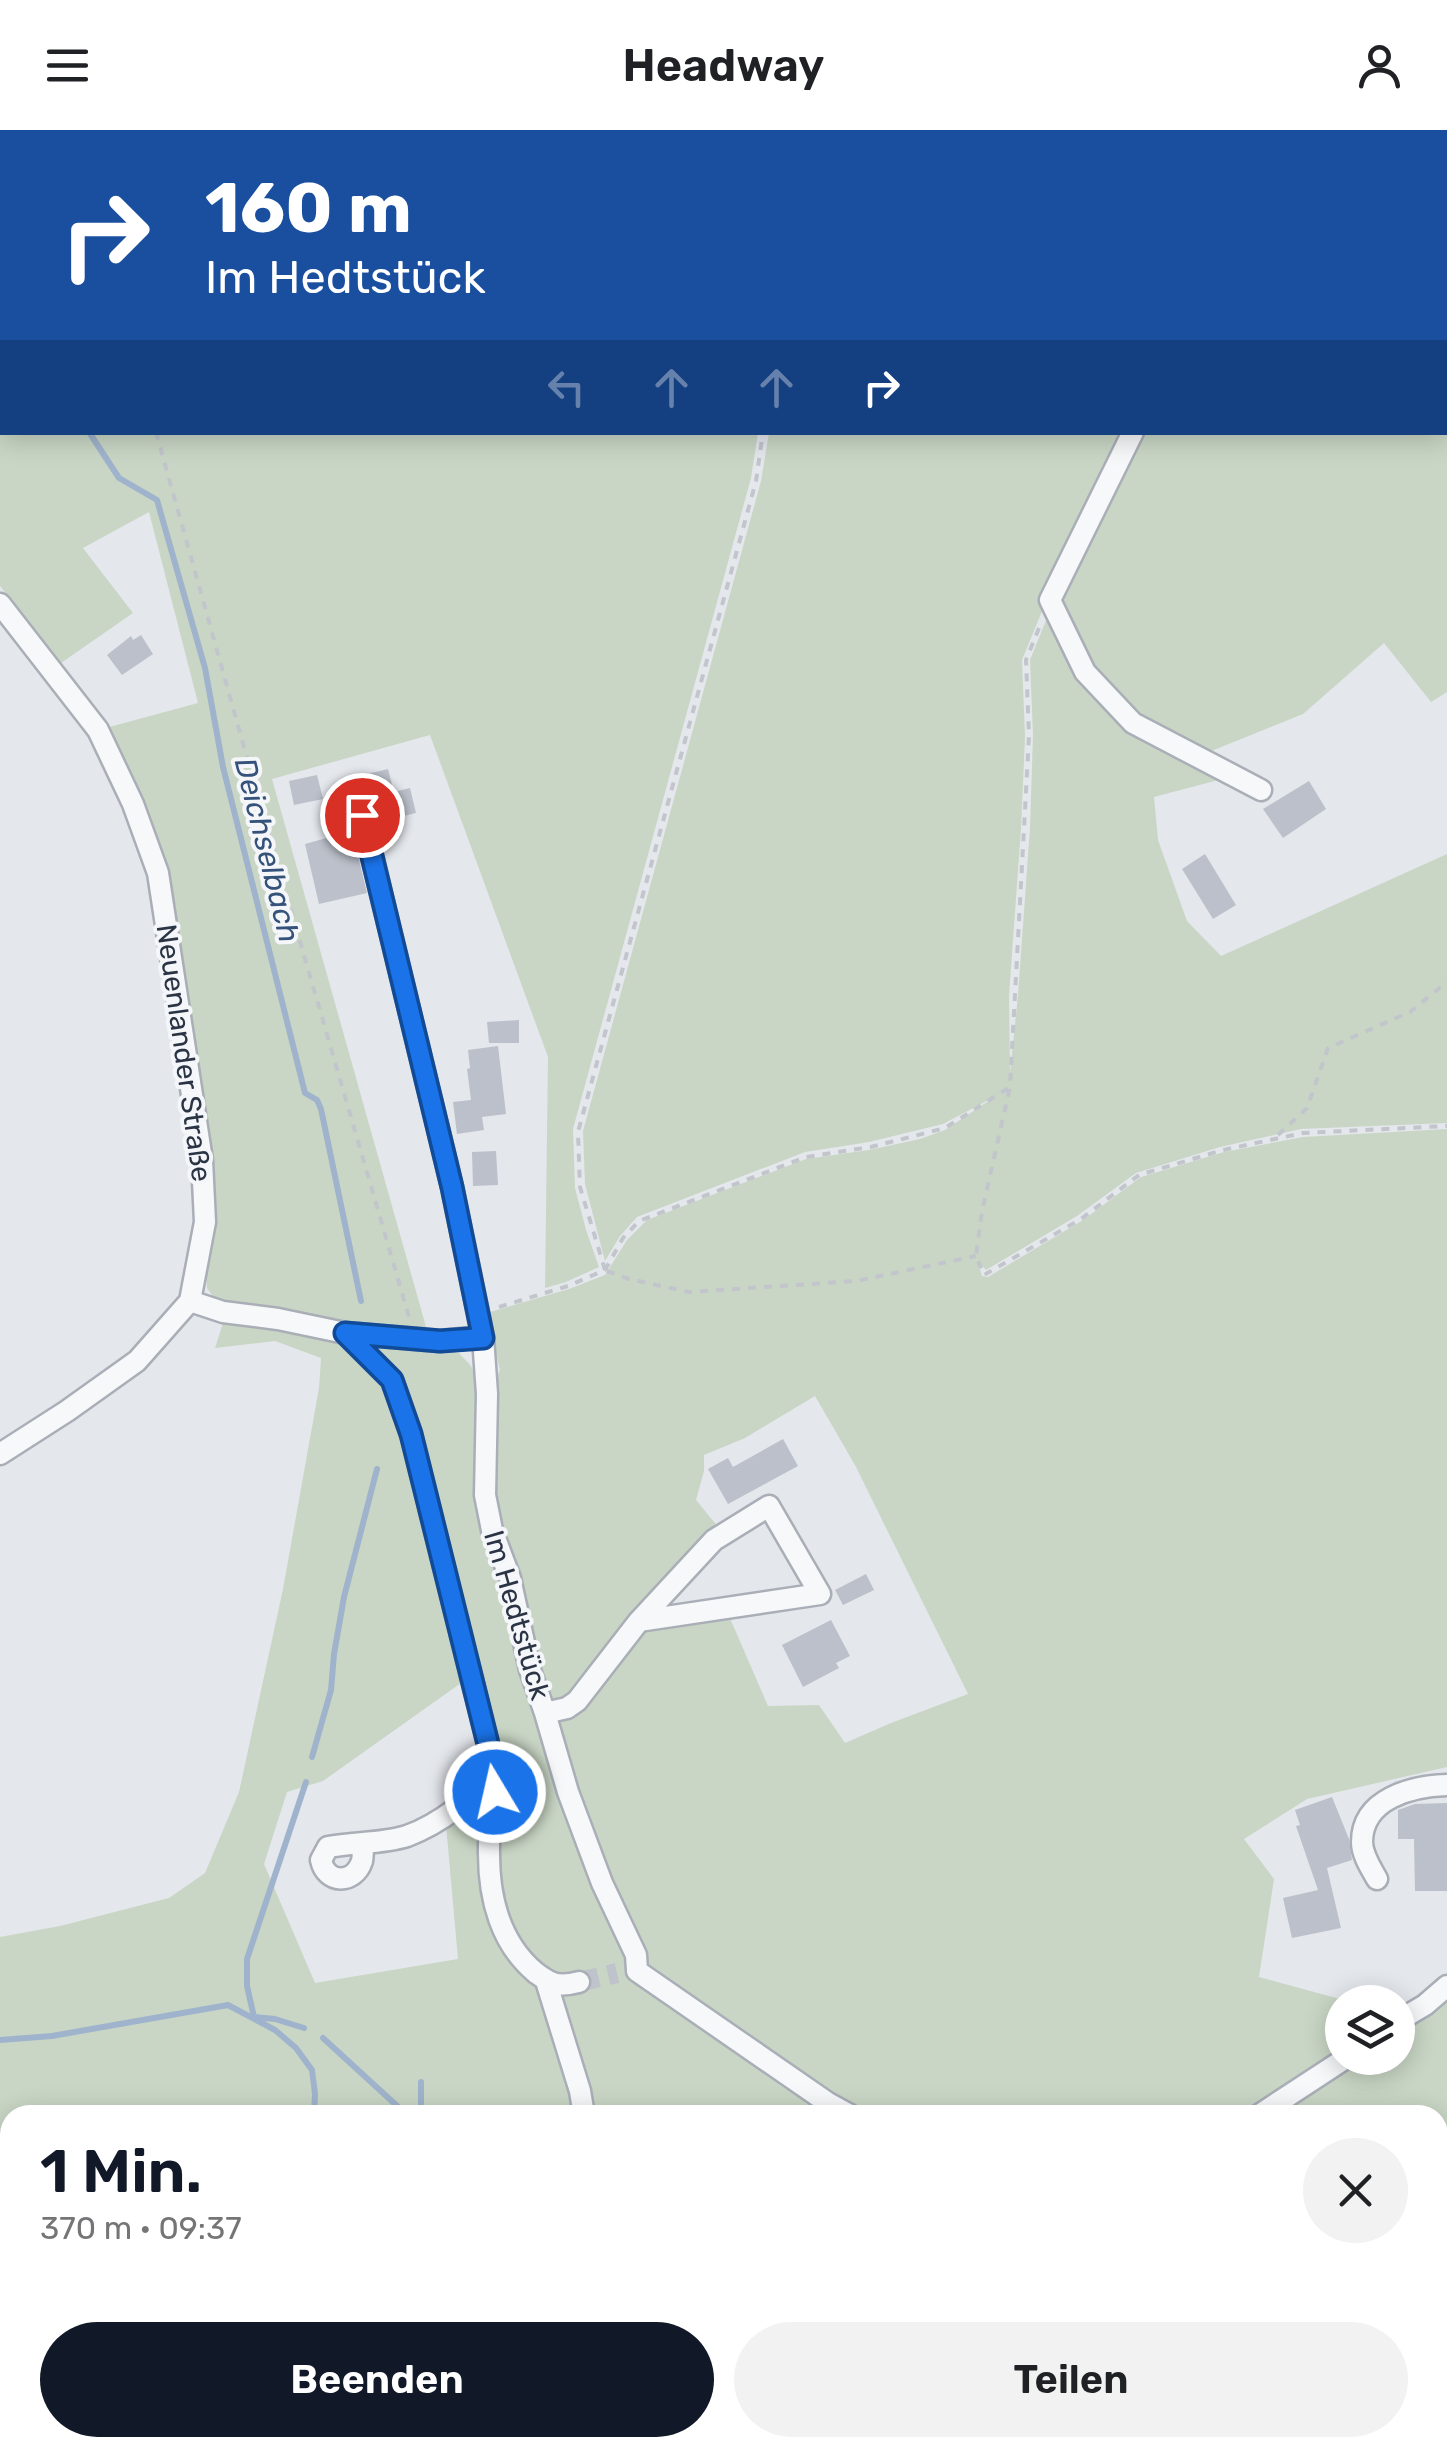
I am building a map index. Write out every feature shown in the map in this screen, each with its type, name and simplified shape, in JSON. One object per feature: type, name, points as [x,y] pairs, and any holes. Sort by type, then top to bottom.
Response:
[{"type":"street","points":[[1132,435],[1050,600],[1086,672],[1133,723],[1261,790]]},
{"type":"street","name":"Neuenlander Straße","points":[[0,604],[98,730],[133,804],[158,873],[202,1160],[205,1222],[190,1301]]},
{"type":"street","name":"Im Hedtstück","points":[[362,815],[480,1314],[488,1394],[486,1495],[492,1530],[510,1578],[530,1670],[568,1792],[602,1883],[636,1955],[627,1972],[832,2105]]},
{"type":"street","points":[[0,1454],[137,1361],[190,1301],[223,1312],[345,1333],[440,1341],[483,1338]]},
{"type":"street","name":"Im Hedtstück","points":[[345,1333],[392,1380],[411,1434],[494,1768],[488,1854],[496,1912],[508,1942],[522,1962],[546,1980]]},
{"type":"street","points":[[545,1713],[578,1701],[640,1621],[714,1540],[769,1506],[820,1594],[640,1621]]},
{"type":"street","points":[[363,1843],[408,1836],[440,1819],[476,1793],[494,1768]]},
{"type":"street","points":[[1377,1879],[1362,1844],[1366,1822],[1380,1805],[1403,1790],[1447,1784]]},
{"type":"street","points":[[546,1980],[560,1985],[580,1982]]},
{"type":"street","points":[[546,1980],[582,2105]]},
{"type":"street","points":[[1415,2011],[1447,1986]]},
{"type":"street","points":[[1274,2105],[1325,2072]]},
{"type":"path","points":[[157,435],[415,1339]]},
{"type":"path","points":[[605,1270],[580,1187],[578,1132],[756,481],[763,435]]},
{"type":"path","points":[[1050,600],[1026,660],[1028,772],[1010,1088],[982,1212],[976,1256],[984,1275],[1081,1219],[1138,1175],[1302,1132],[1447,1126]]},
{"type":"path","points":[[1276,1137],[1307,1108],[1328,1048],[1410,1012],[1447,982]]},
{"type":"path","points":[[480,1314],[605,1270],[623,1238],[640,1221],[806,1156],[871,1147],[944,1128],[1010,1088]]},
{"type":"path","points":[[605,1270],[629,1280],[688,1292],[856,1281],[976,1256]]},
{"type":"green space","points":[[0,435],[758,435],[751,478],[573,1129],[575,1188],[599,1267],[545,1288],[548,1057],[430,735],[272,779],[428,1334],[337,1324],[217,1302],[207,1288],[213,1214],[206,1139],[168,883],[102,729],[198,703],[149,512],[83,548],[133,613],[61,663],[0,586]]},
{"type":"green space","points":[[769,435],[1125,435],[1022,660],[1025,737],[1009,996],[1010,1073],[1030,828],[1030,660],[1049,613],[1078,676],[1118,719],[1226,778],[1154,797],[1158,840],[1187,921],[1221,956],[1447,854],[1447,1123],[1301,1129],[1220,1147],[1136,1173],[1077,1216],[986,1270],[977,1260],[982,1276],[988,1277],[1083,1220],[1141,1177],[1224,1152],[1303,1137],[1447,1129],[1447,1767],[1307,1799],[1244,1839],[1274,1879],[1259,1977],[1325,1995],[1325,2065],[1264,2105],[845,2105],[702,2001],[693,2014],[821,2105],[0,2105],[0,1937],[169,1898],[205,1873],[239,1792],[283,1589],[321,1358],[275,1341],[215,1348],[225,1317],[308,1325],[459,1353],[471,1366],[482,1390],[480,1499],[537,1712],[559,1716],[577,1709],[629,1642],[646,1630],[729,1616],[768,1706],[819,1705],[845,1743],[968,1694],[855,1465],[815,1396],[745,1438],[704,1455],[696,1500],[719,1528],[632,1619],[566,1699],[553,1699],[540,1669],[514,1570],[492,1506],[492,1388],[500,1370],[487,1313],[605,1275],[627,1240],[647,1220],[806,1159],[920,1139],[945,1130],[996,1096],[943,1124],[805,1152],[637,1217],[605,1261],[585,1184],[583,1131],[761,481]],"holes":[[[461,1683],[488,1790],[446,1825],[458,1959],[315,1983],[264,1864],[287,1792],[323,1781]]]},
{"type":"green space","points":[[1137,435],[1447,435],[1447,692],[1431,702],[1384,643],[1303,714],[1209,752],[1138,719],[1089,669],[1056,601]]},
{"type":"green space","points":[[1447,1990],[1447,2105],[1283,2105],[1326,2075],[1415,2075],[1415,2014]]},
{"type":"building","points":[[141,635],[153,654],[122,675],[107,655],[131,636],[133,640]]},
{"type":"building","points":[[388,769],[394,792],[410,788],[416,813],[383,821],[375,790],[367,792],[363,775]]},
{"type":"building","points":[[317,775],[323,799],[294,805],[289,781]]},
{"type":"building","points":[[1309,781],[1326,809],[1283,838],[1263,809]]},
{"type":"building","points":[[352,831],[367,893],[319,904],[305,844]]},
{"type":"building","points":[[1205,854],[1236,905],[1213,919],[1182,869]]},
{"type":"building","points":[[519,1020],[519,1043],[489,1043],[487,1022]]},
{"type":"building","points":[[498,1046],[506,1114],[482,1117],[484,1130],[457,1134],[453,1102],[471,1100],[468,1050]]},
{"type":"building","points":[[496,1151],[498,1185],[473,1186],[472,1152]]},
{"type":"building","points":[[783,1439],[798,1466],[728,1504],[708,1469],[728,1458],[733,1467]]},
{"type":"building","points":[[866,1574],[874,1590],[843,1605],[835,1590]]},
{"type":"building","points":[[831,1620],[850,1656],[836,1663],[839,1668],[803,1687],[782,1645]]},
{"type":"building","points":[[1332,1797],[1349,1839],[1352,1860],[1327,1868],[1341,1928],[1292,1938],[1283,1898],[1318,1890],[1296,1826],[1300,1825],[1295,1810]]},
{"type":"building","points":[[1447,1803],[1447,1891],[1415,1891],[1414,1839],[1398,1839],[1398,1810],[1415,1804]]},
{"type":"waterway","name":"Deichselbach","points":[[91,435],[119,478],[157,500],[205,668],[223,767],[305,1093],[317,1100],[321,1109],[361,1301]]},
{"type":"waterway","name":"Deichselbach","points":[[312,1757],[331,1690],[344,1597],[377,1469]]},
{"type":"waterway","name":"Deichselbach","points":[[304,2028],[254,2017],[247,1986],[247,1959],[306,1782]]},
{"type":"waterway","points":[[0,2040],[52,2036],[228,2005],[275,2030],[296,2048],[312,2070],[314,2105]]},
{"type":"waterway","points":[[323,2038],[396,2105]]},
{"type":"waterway","points":[[421,2082],[421,2105]]},
{"type":"tunnel","points":[[579,1982],[617,1973]]},
{"type":"route","points":[[362,815],[452,1187],[483,1338],[440,1341],[345,1333],[392,1380],[411,1434],[494,1768],[495,1792]]}]
